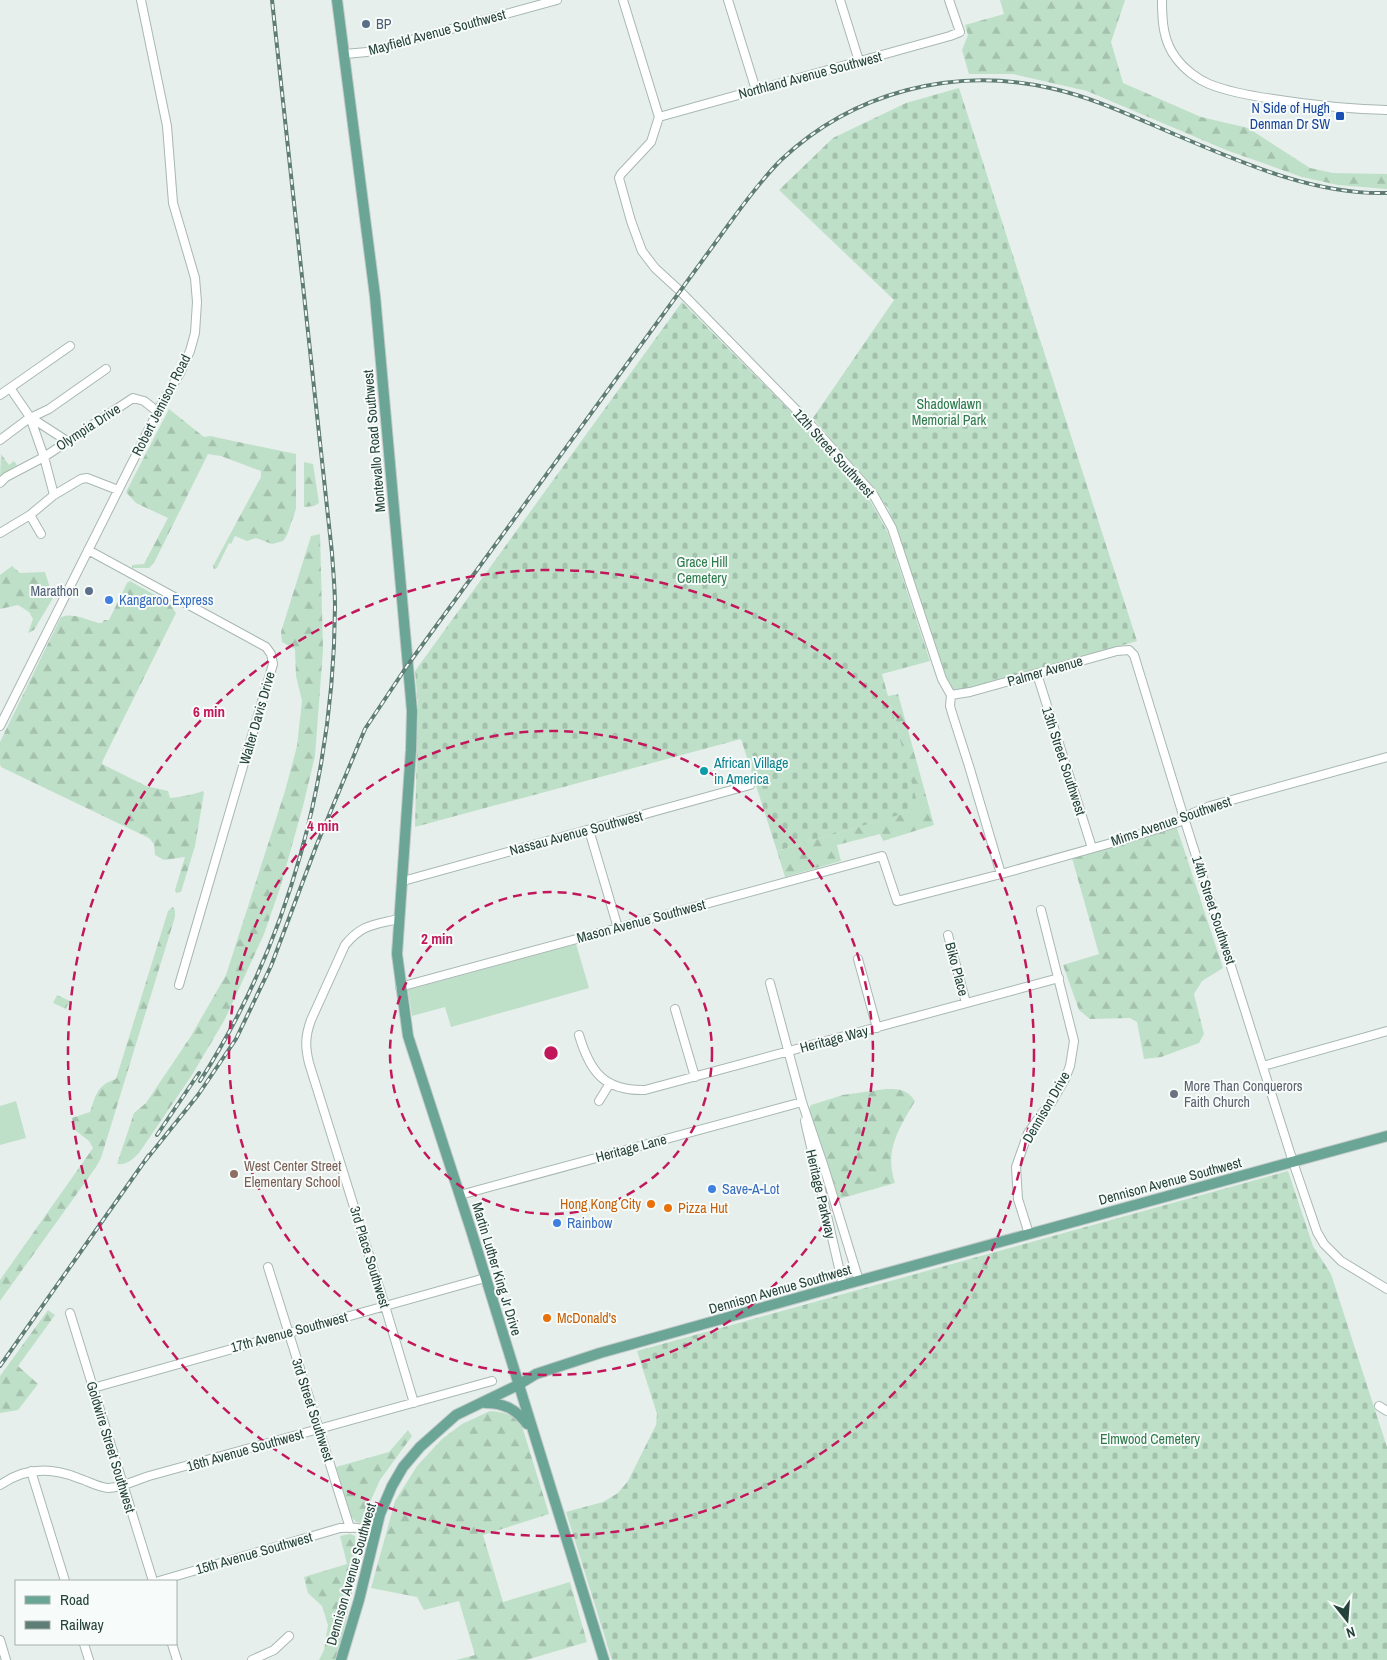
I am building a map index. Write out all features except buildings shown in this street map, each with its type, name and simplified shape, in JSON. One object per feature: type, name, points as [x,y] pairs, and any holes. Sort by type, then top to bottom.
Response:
[{"type":"main road","name":"Montevallo Road Southwest","points":[[337,0],[376,296],[412,711],[403,881]]},
{"type":"main road","name":"Martin Luther King Jr Drive","points":[[403,881],[398,919],[397,954],[408,1036],[460,1196],[604,1660]]},
{"type":"main road","name":"Dennison Avenue Southwest","points":[[341,1660],[359,1600],[380,1514],[392,1486],[403,1467],[420,1447],[456,1415],[518,1385],[536,1374],[600,1353],[843,1285],[1387,1136]]},
{"type":"main road","points":[[481,1403],[497,1403],[517,1411],[532,1431]]},
{"type":"street","name":"Robert Jemison Road","points":[[0,726],[118,490],[180,373],[190,351],[194,333],[198,302],[195,278],[173,203],[167,126],[141,0]]},
{"type":"street","name":"Mayfield Avenue Southwest","points":[[344,54],[371,51],[557,0]]},
{"type":"street","points":[[623,0],[659,117]]},
{"type":"street","points":[[728,0],[756,90]]},
{"type":"street","points":[[840,0],[859,61]]},
{"type":"street","name":"Northland Avenue Southwest","points":[[659,117],[909,48],[960,32],[949,0]]},
{"type":"street","points":[[1162,0],[1163,28],[1168,44],[1177,59],[1187,70],[1204,81],[1218,87],[1257,96],[1319,106],[1387,110]]},
{"type":"street","name":"12th Street Southwest","points":[[659,117],[651,142],[620,174],[619,178],[631,222],[642,251],[655,268],[815,430],[873,494],[892,528],[942,679],[951,695],[950,706],[1001,874]]},
{"type":"street","points":[[0,395],[70,346]]},
{"type":"street","points":[[0,440],[30,417],[49,409],[106,369]]},
{"type":"street","points":[[10,388],[30,417],[44,457],[54,495]]},
{"type":"street","name":"Olympia Drive","points":[[44,457],[133,398],[144,401],[158,412]]},
{"type":"street","points":[[30,417],[66,441]]},
{"type":"street","points":[[0,483],[6,477],[44,457]]},
{"type":"street","points":[[0,533],[30,515],[54,495],[81,478],[87,478],[118,490]]},
{"type":"street","points":[[30,515],[41,534]]},
{"type":"street","name":"Walter Davis Drive","points":[[88,550],[266,647],[271,654],[273,664],[179,985]]},
{"type":"street","name":"Palmer Avenue","points":[[951,695],[970,692],[1116,651],[1129,650],[1136,658]]},
{"type":"street","name":"14th Street Southwest","points":[[1136,658],[1184,818],[1317,1232],[1324,1244],[1341,1260],[1387,1289]]},
{"type":"street","name":"13th Street Southwest","points":[[1037,674],[1092,848]]},
{"type":"street","name":"Mims Avenue Southwest","points":[[882,856],[897,901],[1132,837],[1179,822],[1193,813],[1210,806],[1387,757]]},
{"type":"street","name":"Nassau Avenue Southwest","points":[[403,881],[750,785]]},
{"type":"street","points":[[588,830],[618,928]]},
{"type":"street","name":"Mason Avenue Southwest","points":[[400,987],[882,856]]},
{"type":"street","name":"Dennison Drive","points":[[1029,1234],[1018,1199],[1016,1167],[1028,1133],[1051,1103],[1065,1079],[1070,1066],[1074,1040],[1041,910]]},
{"type":"street","name":"3rd Place Southwest","points":[[398,919],[364,927],[345,944],[311,1020],[305,1046],[414,1403]]},
{"type":"street","name":"Biko Place","points":[[948,936],[966,1003]]},
{"type":"street","points":[[858,959],[877,1028]]},
{"type":"street","name":"Heritage Way","points":[[579,1034],[586,1055],[595,1071],[610,1083],[629,1090],[645,1090],[1059,978]]},
{"type":"street","name":"Heritage Parkway","points":[[770,983],[802,1102],[859,1281]]},
{"type":"street","points":[[675,1009],[695,1077]]},
{"type":"street","points":[[1263,1066],[1387,1031]]},
{"type":"street","points":[[599,1101],[610,1083]]},
{"type":"street","name":"Heritage Parkway","points":[[802,1102],[806,1127],[843,1285]]},
{"type":"street","name":"Heritage Lane","points":[[460,1196],[802,1102]]},
{"type":"street","name":"3rd Street Southwest","points":[[268,1267],[350,1528]]},
{"type":"street","name":"17th Avenue Southwest","points":[[93,1388],[485,1278]]},
{"type":"street","name":"Goldwire Street Southwest","points":[[70,1313],[153,1580]]},
{"type":"street","name":"16th Avenue Southwest","points":[[0,1485],[9,1478],[31,1471],[56,1471],[105,1488],[116,1487],[492,1381]]},
{"type":"street","points":[[1379,1406],[1387,1411]]},
{"type":"street","points":[[31,1471],[65,1580]]},
{"type":"street","points":[[350,1528],[360,1527],[374,1537]]},
{"type":"street","name":"15th Avenue Southwest","points":[[162,1580],[340,1528],[350,1528]]},
{"type":"street","points":[[252,1660],[274,1650],[289,1636]]},
{"type":"street","points":[[0,1640],[6,1660]]},
{"type":"street","points":[[84,1645],[90,1660]]},
{"type":"street","points":[[172,1645],[177,1660]]},
{"type":"green space","points":[[1000,0],[1125,0],[1111,42],[1123,83],[1201,117],[1248,128],[1310,168],[1333,173],[1387,174],[1387,189],[1338,185],[1302,177],[1226,150],[1087,91],[1013,74],[969,74],[962,50],[968,35],[965,25],[1004,14]]},
{"type":"green space","name":"Shadowlawn Memorial Park","points":[[959,88],[1137,641],[965,690],[952,689],[945,676],[888,508],[813,418],[894,300],[779,190],[833,138],[906,103]]},
{"type":"green space","name":"Grace Hill Cemetery","points":[[682,302],[805,426],[867,495],[888,533],[930,661],[882,674],[919,809],[777,851],[741,739],[415,827],[418,705],[415,671]]},
{"type":"green space","points":[[169,409],[204,437],[210,436],[296,454],[296,509],[283,541],[272,544],[256,538],[247,541],[235,536],[231,544],[229,543],[217,568],[214,569],[213,566],[261,477],[261,471],[221,456],[208,454],[154,563],[149,568],[132,568],[132,565],[144,564],[168,518],[136,503],[126,492]]},
{"type":"green space","points":[[1,454],[9,465],[14,461],[17,465],[0,478]]},
{"type":"green space","points":[[304,462],[313,464],[319,503],[314,506],[304,507]]},
{"type":"green space","points":[[320,534],[323,650],[315,756],[280,888],[264,934],[225,1019],[192,1075],[139,1153],[129,1162],[117,1164],[134,1113],[146,1103],[191,1036],[226,975],[285,791],[297,746],[302,701],[296,676],[295,649],[282,642],[281,632],[311,536]]},
{"type":"green space","points":[[12,566],[20,573],[45,572],[53,598],[34,630],[28,633],[33,619],[29,612],[18,605],[0,609],[0,575]]},
{"type":"green space","points":[[130,581],[169,603],[176,613],[102,764],[146,786],[168,791],[170,798],[203,791],[195,846],[181,892],[176,893],[175,890],[185,857],[164,860],[155,855],[154,844],[149,838],[1,767],[0,764],[0,742],[61,617],[70,615],[99,623],[109,620],[127,583]]},
{"type":"green space","points":[[898,694],[934,825],[883,841],[880,834],[837,845],[841,861],[785,877],[777,851],[918,809],[888,696]]},
{"type":"green space","points":[[1177,828],[1223,968],[1202,981],[1194,994],[1204,1034],[1199,1043],[1161,1057],[1144,1059],[1137,1022],[1130,1018],[1090,1019],[1079,1010],[1063,965],[1099,954],[1072,858]]},
{"type":"green space","points":[[173,907],[175,917],[101,1158],[0,1301],[0,1280],[93,1148],[89,1141],[75,1130],[72,1118],[90,1112],[98,1091],[105,1084],[116,1079],[168,911]]},
{"type":"green space","points":[[576,944],[589,988],[451,1027],[445,1007],[412,1016],[408,990]]},
{"type":"green space","points":[[57,995],[70,1001],[66,1009],[53,1003]]},
{"type":"green space","points":[[886,1089],[902,1090],[915,1101],[899,1131],[892,1150],[892,1171],[895,1183],[839,1199],[809,1109],[811,1105],[843,1095]]},
{"type":"green space","points":[[16,1101],[26,1138],[0,1145],[0,1106]]},
{"type":"green space","name":"Elmwood Cemetery","points":[[1288,1171],[1313,1246],[1331,1274],[1387,1447],[1387,1660],[612,1660],[566,1512],[603,1502],[618,1493],[628,1481],[656,1425],[657,1414],[637,1351]]},
{"type":"green space","points":[[48,1310],[55,1315],[18,1366],[38,1384],[18,1410],[0,1413],[0,1376]]},
{"type":"green space","points":[[490,1411],[507,1414],[521,1423],[549,1514],[483,1535],[503,1602],[570,1582],[587,1642],[526,1660],[456,1660],[475,1655],[459,1601],[424,1610],[417,1597],[371,1588],[395,1501],[417,1466],[442,1439],[462,1424]]},
{"type":"green space","points":[[408,1430],[412,1436],[380,1480],[371,1500],[364,1524],[356,1522],[351,1516],[336,1467],[389,1452]]},
{"type":"green space","points":[[350,1534],[355,1536],[357,1569],[340,1648],[335,1660],[319,1660],[324,1650],[328,1625],[322,1606],[308,1593],[304,1577],[347,1564],[340,1536]]},
{"type":"railway","points":[[200,1081],[232,1027],[259,971],[282,913],[301,853],[316,792],[326,731],[333,668],[335,606],[332,553],[272,0]]},
{"type":"railway","points":[[145,1161],[198,1095],[236,1039],[271,966],[317,844],[365,729],[407,666],[741,207],[774,167],[809,136],[840,117],[872,102],[906,90],[942,83],[978,80],[1014,82],[1050,88],[1084,97],[1281,176],[1334,189],[1387,193]]},
{"type":"railway","points":[[157,1135],[199,1073]]},
{"type":"railway","points":[[0,1366],[149,1155]]},
{"type":"place","name":"BP","points":[[366,24]]},
{"type":"place","name":"N Side of Hugh Denman Dr SW","points":[[1340,116]]},
{"type":"place","name":"Marathon","points":[[89,591]]},
{"type":"place","name":"Kangaroo Express","points":[[109,600]]},
{"type":"place","name":"African Village in America","points":[[704,771]]},
{"type":"place","name":"More Than Conquerors Faith Church","points":[[1174,1094]]},
{"type":"place","name":"West Center Street Elementary School","points":[[234,1174]]},
{"type":"place","name":"Save-A-Lot","points":[[712,1189]]},
{"type":"place","name":"Hong Kong City","points":[[651,1204]]},
{"type":"place","name":"Pizza Hut","points":[[668,1208]]},
{"type":"place","name":"Rainbow","points":[[557,1223]]},
{"type":"place","name":"McDonald's","points":[[547,1318]]}]
